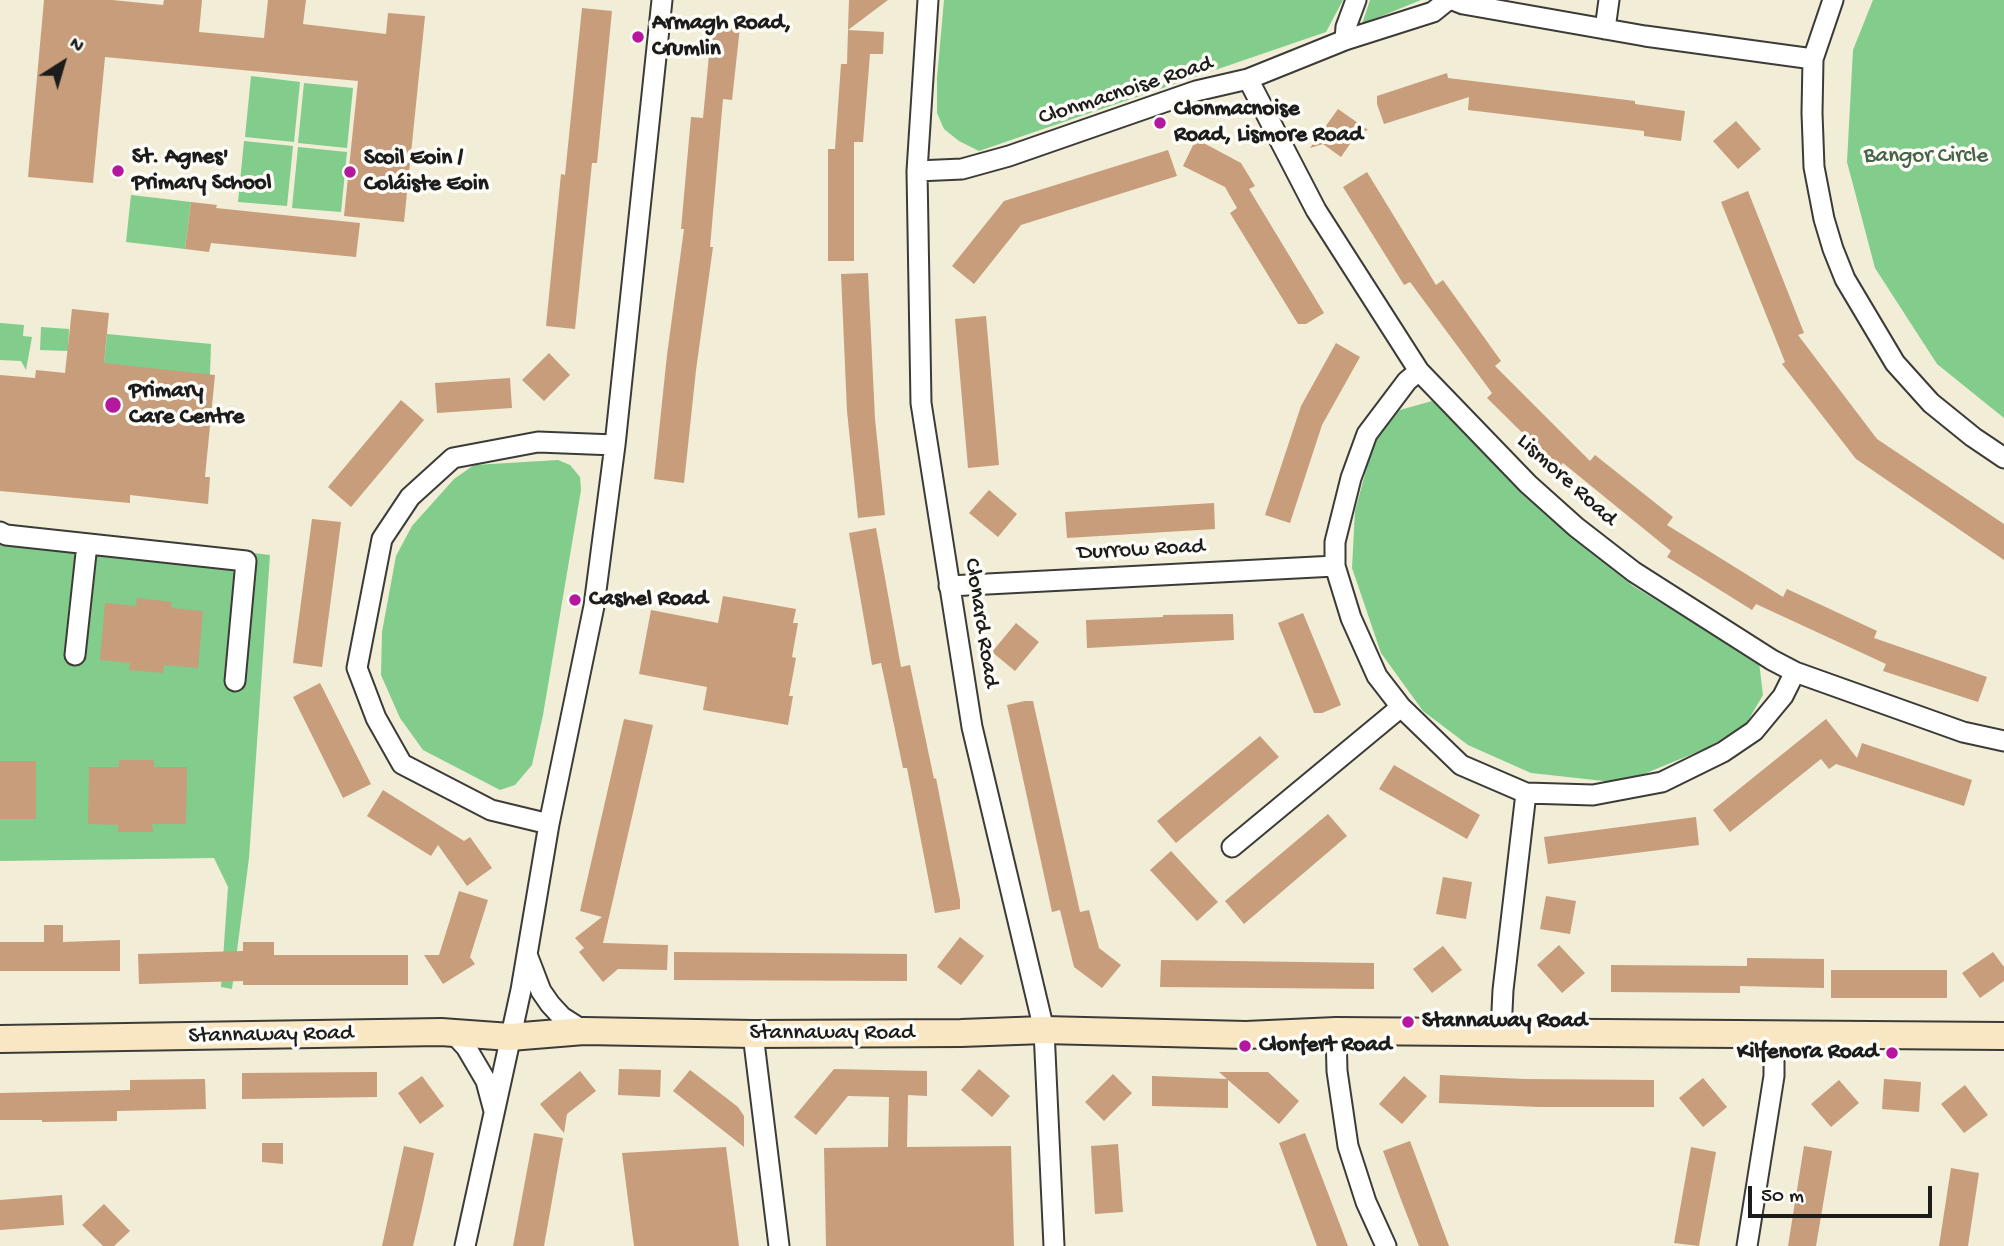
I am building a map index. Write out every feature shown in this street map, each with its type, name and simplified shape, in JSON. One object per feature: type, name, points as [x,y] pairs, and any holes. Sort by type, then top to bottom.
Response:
[{"type":"street","points":[[465,1246],[528,956],[549,824],[594,606],[615,445],[662,0]]},
{"type":"street","name":"Clonard Road","points":[[928,0],[917,171],[922,403],[972,727],[1044,1030],[1054,1246]]},
{"type":"street","points":[[1345,40],[1346,27],[1356,0]]},
{"type":"street","name":"Clonmacnoise Road","points":[[917,171],[962,169],[1009,156],[1196,91],[1248,79],[1345,40],[1433,12],[1448,0]]},
{"type":"street","points":[[1453,0],[1605,29],[1813,60]]},
{"type":"street","points":[[1605,29],[1609,0]]},
{"type":"street","points":[[1833,0],[1813,60],[1814,167],[1824,219],[1845,279],[1895,363],[1931,403],[2004,458]]},
{"type":"street","name":"Lismore Road","points":[[1248,79],[1316,210],[1419,371],[1490,446],[1576,527],[1634,572],[1795,673],[1963,732],[2004,741]]},
{"type":"street","points":[[1419,371],[1407,381],[1367,434],[1351,478],[1338,529],[1335,566],[1352,618],[1377,676],[1401,707],[1461,765],[1526,793],[1593,795],[1662,782],[1723,752],[1754,731],[1783,696],[1795,673]]},
{"type":"street","points":[[549,824],[491,810],[402,764],[376,718],[357,668],[382,539],[410,497],[453,458],[538,442],[615,445]]},
{"type":"street","points":[[0,532],[246,561],[235,681]]},
{"type":"street","points":[[75,655],[87,544]]},
{"type":"street","name":"Durrow Road","points":[[949,586],[1335,566]]},
{"type":"street","points":[[1232,847],[1401,707]]},
{"type":"street","points":[[1501,1032],[1503,990],[1526,793]]},
{"type":"street","points":[[528,956],[541,991],[550,1004],[562,1017],[584,1031]]},
{"type":"street","name":"Stannaway Road","points":[[0,1039],[454,1034],[510,1037],[584,1031],[752,1034],[1044,1030],[1245,1035],[1336,1031],[2004,1036]]},
{"type":"street","points":[[1336,1031],[1336,1071],[1348,1146],[1366,1202],[1386,1246]]},
{"type":"street","points":[[454,1034],[466,1047],[486,1082],[495,1116]]},
{"type":"street","points":[[752,1034],[779,1246]]},
{"type":"street","points":[[1746,1246],[1774,1076],[1774,1035]]},
{"type":"green space","points":[[944,0],[1343,0],[1326,32],[979,151],[959,141],[944,129],[937,113],[937,78]]},
{"type":"green space","points":[[1370,0],[1421,0],[1362,24]]},
{"type":"green space","name":"Bangor Circle","points":[[1873,0],[2004,0],[2004,418],[1937,364],[1875,268],[1847,162],[1853,50]]},
{"type":"green space","points":[[251,76],[300,82],[294,142],[245,137]]},
{"type":"green space","points":[[304,83],[353,88],[347,148],[298,143]]},
{"type":"green space","points":[[244,141],[293,146],[287,206],[238,202]]},
{"type":"green space","points":[[298,147],[347,152],[341,212],[292,208]]},
{"type":"green space","points":[[131,195],[191,202],[185,249],[126,242]]},
{"type":"green space","points":[[0,323],[24,325],[23,336],[32,337],[26,370],[21,361],[0,360]]},
{"type":"green space","points":[[41,327],[69,329],[68,351],[40,350]]},
{"type":"green space","points":[[107,334],[211,344],[210,375],[103,372]]},
{"type":"green space","points":[[1432,401],[1532,502],[1633,586],[1759,662],[1763,695],[1746,724],[1707,748],[1622,783],[1531,773],[1468,745],[1423,711],[1381,653],[1352,568],[1355,511],[1369,459],[1380,432],[1400,410]]},
{"type":"green space","points":[[558,460],[570,465],[580,477],[581,490],[543,715],[532,765],[515,785],[500,790],[423,750],[400,718],[381,675],[382,632],[396,556],[412,526],[454,479],[474,465]]},
{"type":"green space","points":[[0,523],[270,555],[249,858],[232,989],[221,987],[228,887],[214,858],[0,861]]},
{"type":"building","points":[[44,0],[112,0],[163,5],[164,0],[202,0],[199,32],[264,38],[268,0],[306,0],[303,24],[386,34],[388,13],[425,16],[404,222],[344,216],[358,81],[105,57],[93,183],[28,177]]},
{"type":"building","points":[[849,0],[888,0],[848,30]]},
{"type":"building","points":[[582,8],[612,11],[597,163],[592,163],[575,329],[546,326],[561,174],[565,175]]},
{"type":"building","points":[[712,24],[740,27],[732,100],[723,99],[710,247],[713,247],[684,483],[654,479],[684,229],[681,229],[691,117],[703,118]]},
{"type":"building","points":[[848,30],[884,32],[883,54],[870,54],[863,142],[854,142],[854,261],[828,261],[828,149],[835,149],[841,64],[847,64]]},
{"type":"building","points":[[1447,73],[1448,78],[1635,101],[1635,104],[1685,111],[1681,141],[1644,136],[1644,131],[1468,110],[1469,97],[1384,124],[1377,96]]},
{"type":"building","points":[[1338,109],[1368,130],[1346,137],[1350,144],[1341,157],[1323,144],[1310,148]]},
{"type":"building","points":[[1736,121],[1761,149],[1738,169],[1713,141]]},
{"type":"building","points":[[1196,139],[1241,163],[1255,186],[1249,189],[1324,313],[1306,324],[1298,324],[1230,213],[1237,208],[1225,187],[1183,166]]},
{"type":"building","points":[[1168,150],[1177,176],[1021,225],[974,284],[952,266],[1004,201]]},
{"type":"building","points":[[1367,172],[1436,285],[1443,280],[1501,361],[1495,366],[1590,461],[1595,455],[1673,517],[1667,525],[1783,597],[1787,589],[1877,631],[1874,638],[1987,677],[1978,702],[1883,671],[1886,664],[1756,604],[1752,610],[1667,557],[1671,551],[1563,463],[1558,468],[1487,398],[1492,393],[1410,282],[1404,285],[1343,187]]},
{"type":"building","points":[[1748,191],[1804,333],[1798,335],[1877,439],[2004,524],[2004,560],[1856,459],[1782,364],[1785,362],[1721,202]]},
{"type":"building","points":[[191,202],[217,205],[216,208],[360,223],[356,257],[211,243],[209,252],[185,249]]},
{"type":"building","points":[[868,273],[875,419],[885,515],[858,518],[847,411],[841,274]]},
{"type":"building","points":[[72,309],[109,313],[104,363],[215,375],[205,477],[210,477],[208,504],[130,495],[130,503],[0,491],[0,375],[35,378],[36,370],[65,373]]},
{"type":"building","points":[[986,316],[999,465],[968,468],[955,319]]},
{"type":"building","points":[[1336,343],[1360,357],[1322,425],[1290,523],[1265,515],[1301,406]]},
{"type":"building","points":[[549,353],[570,375],[544,401],[522,380]]},
{"type":"building","points":[[510,378],[512,408],[437,413],[435,383]]},
{"type":"building","points":[[401,400],[424,420],[351,507],[328,487]]},
{"type":"building","points":[[989,490],[1017,514],[998,537],[969,513]]},
{"type":"building","points":[[1214,503],[1215,529],[1067,538],[1065,512]]},
{"type":"building","points":[[312,519],[341,522],[322,667],[293,663]]},
{"type":"building","points":[[876,528],[901,667],[910,665],[934,779],[936,778],[960,909],[935,913],[907,768],[903,768],[881,663],[872,665],[849,533]]},
{"type":"building","points":[[723,596],[796,609],[793,623],[798,623],[792,657],[796,658],[789,696],[793,696],[788,725],[703,710],[707,687],[639,674],[651,610],[718,623]]},
{"type":"building","points":[[137,598],[172,602],[171,608],[203,611],[198,668],[164,665],[163,673],[129,670],[130,663],[100,660],[105,603],[136,606]]},
{"type":"building","points":[[1303,613],[1341,705],[1322,713],[1314,713],[1278,623]]},
{"type":"building","points":[[1233,614],[1234,640],[1087,648],[1086,620]]},
{"type":"building","points":[[1016,623],[1039,642],[1015,671],[992,652]]},
{"type":"building","points":[[320,683],[371,784],[343,798],[293,697]]},
{"type":"building","points":[[1033,701],[1080,912],[1089,910],[1099,948],[1121,965],[1102,988],[1074,967],[1060,910],[1052,912],[1007,705]]},
{"type":"building","points":[[624,719],[653,725],[603,943],[668,945],[667,970],[618,969],[603,982],[579,952],[584,948],[575,938],[602,917],[580,911]]},
{"type":"building","points":[[1826,719],[1857,758],[1862,743],[1972,780],[1964,806],[1836,764],[1829,769],[1821,759],[1730,832],[1713,810]]},
{"type":"building","points":[[1260,736],[1279,757],[1176,843],[1157,821]]},
{"type":"building","points":[[119,760],[154,760],[154,767],[187,767],[186,824],[152,824],[153,832],[118,832],[118,825],[88,824],[89,767],[119,767]]},
{"type":"building","points":[[0,761],[36,761],[36,819],[0,819]]},
{"type":"building","points":[[1394,765],[1480,815],[1467,839],[1379,789]]},
{"type":"building","points":[[383,790],[464,841],[470,837],[492,868],[467,886],[438,845],[431,856],[367,816]]},
{"type":"building","points":[[1328,814],[1347,836],[1244,924],[1225,901]]},
{"type":"building","points":[[1696,817],[1699,845],[1548,864],[1544,837]]},
{"type":"building","points":[[1171,851],[1218,902],[1197,921],[1150,870]]},
{"type":"building","points":[[1443,877],[1472,882],[1466,919],[1436,914]]},
{"type":"building","points":[[459,891],[488,900],[470,957],[475,964],[443,984],[424,955],[439,955]]},
{"type":"building","points":[[1546,896],[1576,901],[1570,934],[1540,929]]},
{"type":"building","points":[[44,925],[63,925],[63,942],[120,940],[120,971],[0,971],[0,942],[44,942]]},
{"type":"building","points":[[960,937],[984,956],[961,985],[937,967]]},
{"type":"building","points":[[243,942],[274,942],[274,955],[408,955],[408,985],[243,985],[243,981],[139,984],[138,954],[243,951]]},
{"type":"building","points":[[1559,945],[1585,973],[1562,993],[1537,965]]},
{"type":"building","points":[[1443,946],[1462,970],[1432,993],[1413,969]]},
{"type":"building","points":[[674,952],[907,954],[907,981],[674,980]]},
{"type":"building","points":[[1993,952],[2004,967],[2004,981],[1980,998],[1962,973]]},
{"type":"building","points":[[1747,958],[1824,959],[1824,988],[1740,986],[1740,993],[1611,992],[1611,965],[1747,966]]},
{"type":"building","points":[[1161,960],[1374,963],[1374,989],[1160,987]]},
{"type":"building","points":[[1831,970],[1947,970],[1947,998],[1831,998]]},
{"type":"building","points":[[619,1069],[661,1070],[660,1097],[618,1095]]},
{"type":"building","points":[[834,1069],[927,1071],[927,1096],[908,1095],[907,1147],[1011,1146],[1014,1246],[826,1246],[824,1148],[888,1147],[889,1097],[848,1096],[816,1135],[794,1117]]},
{"type":"building","points":[[979,1069],[1010,1096],[992,1117],[961,1090]]},
{"type":"building","points":[[690,1070],[738,1107],[744,1116],[744,1147],[673,1091]]},
{"type":"building","points":[[580,1071],[596,1091],[567,1114],[564,1133],[540,1104]]},
{"type":"building","points":[[377,1072],[377,1097],[242,1099],[242,1073]]},
{"type":"building","points":[[1219,1072],[1268,1072],[1299,1101],[1279,1124],[1228,1080],[1228,1108],[1152,1106],[1152,1076],[1227,1079]]},
{"type":"building","points":[[1113,1074],[1132,1093],[1104,1121],[1085,1102]]},
{"type":"building","points":[[1440,1075],[1654,1080],[1654,1107],[1540,1107],[1439,1103]]},
{"type":"building","points":[[422,1076],[444,1106],[420,1124],[398,1093]]},
{"type":"building","points":[[1404,1076],[1427,1096],[1402,1124],[1379,1104]]},
{"type":"building","points":[[1703,1078],[1727,1107],[1703,1127],[1679,1098]]},
{"type":"building","points":[[205,1079],[206,1109],[117,1111],[117,1121],[0,1120],[0,1093],[130,1090],[130,1080]]},
{"type":"building","points":[[1884,1079],[1921,1082],[1919,1112],[1882,1109]]},
{"type":"building","points":[[1839,1080],[1859,1103],[1831,1127],[1811,1104]]},
{"type":"building","points":[[1965,1085],[1988,1115],[1964,1133],[1941,1104]]},
{"type":"building","points":[[534,1133],[563,1138],[544,1246],[513,1246]]},
{"type":"building","points":[[1305,1133],[1348,1246],[1317,1246],[1279,1143]]},
{"type":"building","points":[[1410,1141],[1449,1246],[1419,1246],[1400,1197],[1383,1151]]},
{"type":"building","points":[[262,1143],[283,1143],[283,1164],[262,1162]]},
{"type":"building","points":[[1118,1144],[1123,1212],[1095,1214],[1091,1146]]},
{"type":"building","points":[[404,1146],[434,1153],[422,1208],[413,1246],[382,1246]]},
{"type":"building","points":[[1804,1146],[1832,1151],[1816,1246],[1788,1246]]},
{"type":"building","points":[[726,1147],[739,1246],[634,1246],[622,1153]]},
{"type":"building","points":[[1691,1147],[1716,1152],[1699,1246],[1674,1243]]},
{"type":"building","points":[[1951,1168],[1979,1173],[1968,1246],[1939,1246]]},
{"type":"building","points":[[62,1195],[64,1225],[0,1230],[0,1200]]},
{"type":"building","points":[[104,1204],[130,1231],[114,1246],[103,1246],[82,1225]]},
{"type":"place","name":"Armagh Road, Crumlin","points":[[638,37]]},
{"type":"place","name":"Clonmacnoise Road, Lismore Road","points":[[1160,123]]},
{"type":"place","name":"St. Agnes' Primary School","points":[[118,171]]},
{"type":"place","name":"Scoil Eoin / Coláiste Eoin","points":[[350,172]]},
{"type":"place","name":"Primary Care Centre","points":[[113,405]]},
{"type":"place","name":"Cashel Road","points":[[575,600]]},
{"type":"place","name":"Stannaway Road","points":[[1408,1022]]},
{"type":"place","name":"Clonfert Road","points":[[1245,1046]]},
{"type":"place","name":"Kilfenora Road","points":[[1892,1053]]}]
